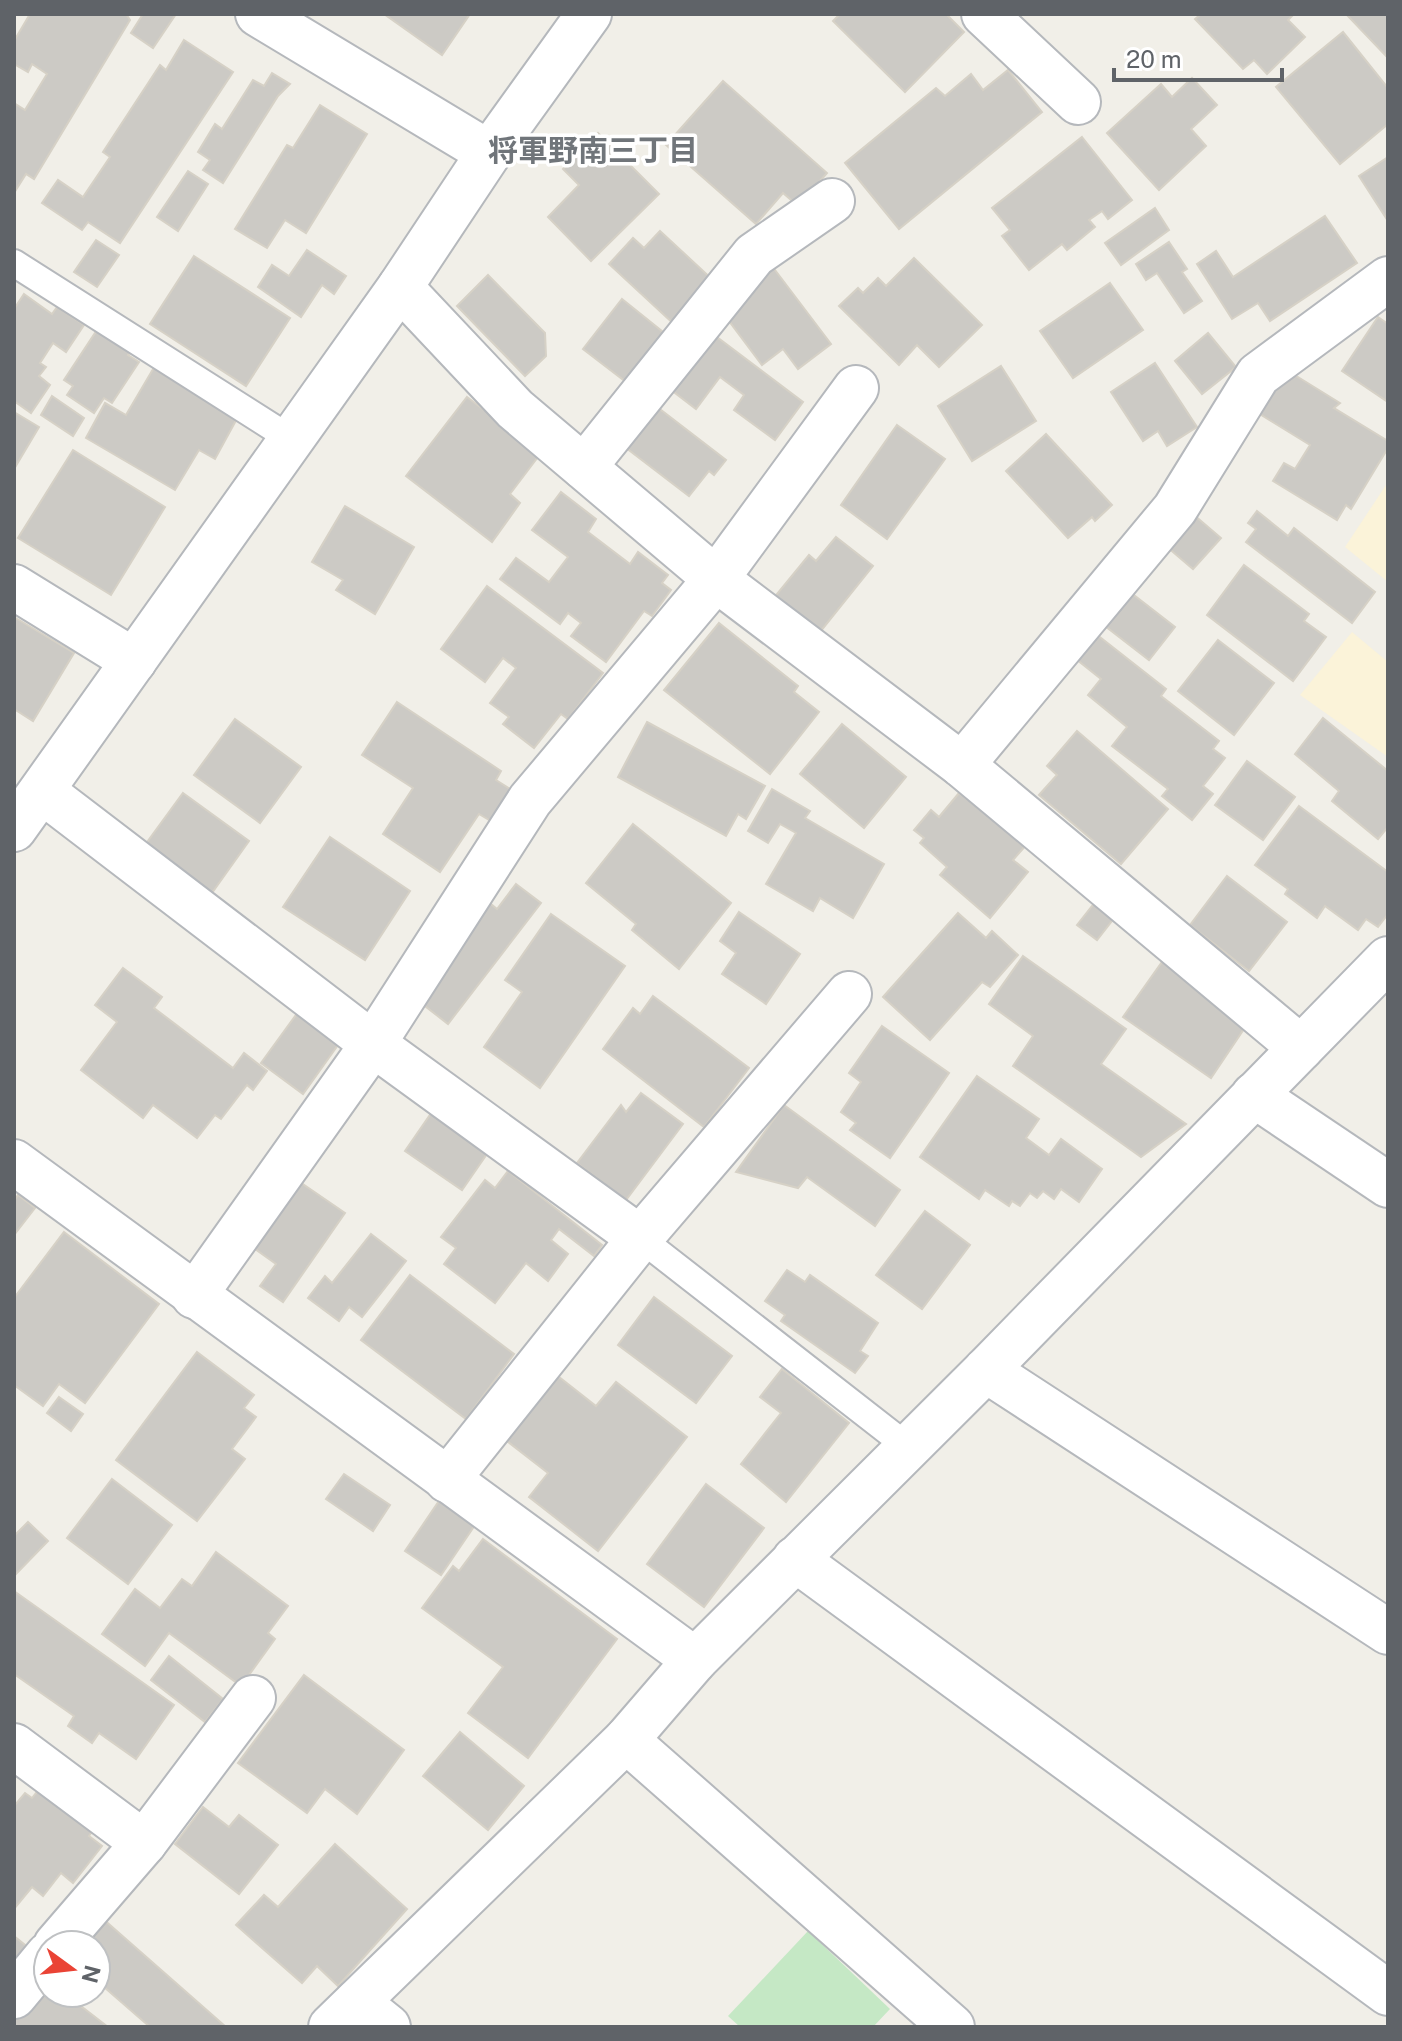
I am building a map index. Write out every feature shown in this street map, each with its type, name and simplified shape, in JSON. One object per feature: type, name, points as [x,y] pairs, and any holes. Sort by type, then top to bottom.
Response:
[{"type":"street","points":[[258,14],[489,153]]},
{"type":"street","points":[[14,829],[400,287],[489,153],[589,14]]},
{"type":"street","points":[[984,14],[1078,102]]},
{"type":"street","points":[[584,467],[754,255],[832,201]]},
{"type":"street","points":[[962,765],[1175,509],[1258,375],[1388,279]]},
{"type":"street","points":[[400,287],[515,409],[716,579],[962,765],[1301,1048]]},
{"type":"street","points":[[194,1296],[373,1044],[530,800],[716,579],[856,388]]},
{"type":"street","points":[[14,587],[134,661]]},
{"type":"street","points":[[42,791],[373,1044],[640,1238]]},
{"type":"street","points":[[359,2019],[626,1740],[695,1660],[986,1370],[1388,959]]},
{"type":"street","points":[[447,1480],[640,1238],[849,994]]},
{"type":"street","points":[[1254,1095],[1388,1185]]},
{"type":"street","points":[[14,1162],[695,1660]]},
{"type":"street","points":[[986,1370],[1388,1632]]},
{"type":"street","points":[[795,1559],[1388,1993]]},
{"type":"street","points":[[70,1929],[144,1843],[253,1698]]},
{"type":"street","points":[[626,1740],[952,2027]]},
{"type":"street","points":[[14,1746],[144,1843]]},
{"type":"street","points":[[14,1996],[32,1974]]},
{"type":"lane","points":[[14,263],[291,439]]},
{"type":"lane","points":[[640,1238],[908,1447]]},
{"type":"green space","points":[[808,1931],[890,2009],[873,2027],[740,2027],[728,2016]]},
{"type":"sand","points":[[1388,482],[1388,582],[1345,547]]},
{"type":"sand","points":[[1352,632],[1388,662],[1388,757],[1300,695]]},
{"type":"building","points":[[30,14],[126,14],[130,20],[34,179],[26,174],[14,193],[14,103],[25,110],[47,74],[32,64],[28,72],[14,64],[14,41]]},
{"type":"building","points":[[143,14],[176,14],[153,48],[131,33]]},
{"type":"building","points":[[384,14],[470,14],[442,55]]},
{"type":"building","points":[[840,14],[946,14],[964,32],[905,92],[833,21]]},
{"type":"building","points":[[1201,14],[1294,14],[1288,20],[1305,37],[1267,74],[1254,60],[1243,69],[1195,19]]},
{"type":"building","points":[[1346,14],[1388,14],[1388,58]]},
{"type":"building","points":[[1343,32],[1388,88],[1388,124],[1340,164],[1276,87]]},
{"type":"building","points":[[184,40],[233,72],[120,243],[88,222],[82,230],[42,203],[58,180],[83,197],[110,157],[103,152],[160,65],[166,70]]},
{"type":"building","points":[[1008,70],[1042,112],[899,229],[845,163],[936,88],[945,96],[971,74],[983,90]]},
{"type":"building","points":[[272,73],[290,84],[278,96],[223,183],[203,170],[210,160],[198,152],[215,124],[222,129],[253,80],[264,86]]},
{"type":"building","points":[[1192,78],[1217,105],[1191,129],[1206,146],[1159,190],[1107,133],[1161,84],[1172,97]]},
{"type":"building","points":[[723,81],[827,173],[798,206],[783,193],[756,224],[666,145]]},
{"type":"building","points":[[320,105],[367,134],[306,233],[285,220],[267,248],[235,229],[287,145],[293,148]]},
{"type":"building","points":[[598,133],[659,194],[591,261],[548,217],[579,185],[563,169]]},
{"type":"building","points":[[1082,137],[1132,200],[1108,219],[1102,211],[1089,220],[1095,227],[1067,250],[1062,244],[1029,270],[1002,236],[1010,230],[992,208]]},
{"type":"building","points":[[1388,157],[1388,221],[1359,176]]},
{"type":"building","points":[[188,171],[208,184],[178,231],[157,217]]},
{"type":"building","points":[[1155,208],[1169,230],[1121,265],[1105,243]]},
{"type":"building","points":[[1325,216],[1357,263],[1270,321],[1258,303],[1232,319],[1197,264],[1216,251],[1233,277]]},
{"type":"building","points":[[660,231],[715,282],[675,325],[609,264],[633,238],[644,248]]},
{"type":"building","points":[[96,240],[119,255],[97,287],[74,272]]},
{"type":"building","points":[[1169,242],[1187,269],[1182,272],[1202,301],[1184,313],[1157,273],[1146,280],[1136,264]]},
{"type":"building","points":[[307,250],[346,276],[334,294],[322,285],[301,317],[258,287],[272,265],[289,276]]},
{"type":"building","points":[[194,256],[290,318],[246,386],[150,324]]},
{"type":"building","points":[[914,258],[982,325],[939,367],[917,345],[899,365],[839,306],[858,288],[863,293],[878,278],[886,286]]},
{"type":"building","points":[[772,266],[831,344],[798,369],[783,349],[762,365],[723,313]]},
{"type":"building","points":[[488,275],[545,333],[546,356],[525,376],[457,306]]},
{"type":"building","points":[[1110,283],[1143,330],[1073,378],[1040,331]]},
{"type":"building","points":[[24,294],[52,314],[57,307],[84,325],[66,352],[53,343],[40,363],[46,367],[39,376],[50,385],[31,413],[14,401],[14,309]]},
{"type":"building","points":[[622,299],[668,336],[630,385],[583,349]]},
{"type":"building","points":[[1378,317],[1388,324],[1388,402],[1342,371]]},
{"type":"building","points":[[99,327],[133,349],[128,355],[139,362],[112,403],[104,398],[94,413],[67,395],[73,386],[64,380]]},
{"type":"building","points":[[705,328],[803,402],[775,440],[734,410],[744,395],[720,377],[696,409],[662,383]]},
{"type":"building","points":[[1208,333],[1236,367],[1202,394],[1175,361]]},
{"type":"building","points":[[1155,363],[1197,427],[1167,446],[1158,431],[1143,441],[1111,392]]},
{"type":"building","points":[[156,364],[240,413],[215,459],[199,450],[175,490],[86,438],[105,403],[126,415]]},
{"type":"building","points":[[1001,366],[1036,421],[972,461],[938,406]]},
{"type":"building","points":[[1285,369],[1340,403],[1334,408],[1388,441],[1388,448],[1351,509],[1346,505],[1337,520],[1273,481],[1284,463],[1295,469],[1310,445],[1258,413]]},
{"type":"building","points":[[52,396],[84,418],[73,436],[41,415]]},
{"type":"building","points":[[467,397],[541,453],[510,494],[520,503],[492,542],[406,476]]},
{"type":"building","points":[[652,403],[726,460],[714,475],[709,471],[689,496],[621,444]]},
{"type":"building","points":[[14,412],[39,427],[14,469]]},
{"type":"building","points":[[897,425],[945,459],[887,539],[841,505]]},
{"type":"building","points":[[1046,434],[1112,505],[1095,521],[1092,517],[1068,538],[1006,471]]},
{"type":"building","points":[[73,450],[165,507],[111,595],[18,538]]},
{"type":"building","points":[[561,492],[596,519],[588,532],[630,564],[638,552],[668,575],[662,583],[671,590],[652,616],[644,611],[606,662],[571,636],[581,623],[568,613],[560,624],[500,579],[516,558],[549,582],[568,557],[532,530]]},
{"type":"building","points":[[345,506],[414,547],[375,614],[336,590],[343,580],[312,562]]},
{"type":"building","points":[[1257,511],[1288,536],[1294,528],[1375,592],[1352,623],[1246,542],[1256,529],[1248,523]]},
{"type":"building","points":[[1194,515],[1221,538],[1193,569],[1167,547]]},
{"type":"building","points":[[836,537],[873,566],[816,637],[772,600],[809,555],[816,561]]},
{"type":"building","points":[[1244,565],[1309,614],[1304,621],[1326,637],[1293,681],[1207,615]]},
{"type":"building","points":[[487,586],[603,673],[568,719],[561,714],[534,748],[503,724],[509,717],[490,703],[516,668],[503,658],[485,682],[441,649]]},
{"type":"building","points":[[1130,592],[1175,627],[1149,660],[1105,626]]},
{"type":"building","points":[[14,617],[74,653],[33,721],[14,709]]},
{"type":"building","points":[[719,623],[798,686],[794,692],[819,712],[770,774],[664,690]]},
{"type":"building","points":[[1096,634],[1166,689],[1161,696],[1219,741],[1213,749],[1225,758],[1203,786],[1213,794],[1192,820],[1162,796],[1168,789],[1112,746],[1127,727],[1088,695],[1101,679],[1076,659]]},
{"type":"building","points":[[1218,640],[1274,683],[1234,735],[1178,691]]},
{"type":"building","points":[[397,702],[501,771],[496,780],[515,792],[494,823],[479,814],[440,872],[383,834],[413,788],[362,755]]},
{"type":"building","points":[[1323,718],[1388,771],[1388,827],[1378,839],[1332,801],[1339,791],[1295,754]]},
{"type":"building","points":[[235,719],[301,767],[260,823],[194,775]]},
{"type":"building","points":[[647,722],[765,786],[746,819],[738,814],[726,836],[618,777]]},
{"type":"building","points":[[842,724],[906,777],[864,828],[800,774]]},
{"type":"building","points":[[1077,731],[1168,809],[1121,864],[1039,795],[1057,775],[1047,766]]},
{"type":"building","points":[[1247,761],[1295,797],[1263,840],[1215,805]]},
{"type":"building","points":[[772,789],[810,811],[805,818],[884,864],[853,918],[820,898],[813,911],[766,884],[796,833],[780,824],[768,843],[748,831]]},
{"type":"building","points":[[183,793],[249,841],[209,897],[142,849]]},
{"type":"building","points":[[959,793],[968,800],[972,794],[1028,843],[1013,860],[1028,872],[990,918],[940,875],[947,867],[920,843],[924,838],[914,830],[931,810],[939,817]]},
{"type":"building","points":[[1299,806],[1388,872],[1388,914],[1378,927],[1366,919],[1358,930],[1325,906],[1317,918],[1285,894],[1288,889],[1255,865]]},
{"type":"building","points":[[633,824],[731,903],[679,969],[632,930],[636,924],[586,883]]},
{"type":"building","points":[[330,837],[410,891],[365,960],[283,907]]},
{"type":"building","points":[[1227,876],[1287,922],[1249,971],[1190,925]]},
{"type":"building","points":[[516,884],[541,903],[448,1024],[412,996],[486,900],[497,909]]},
{"type":"building","points":[[1100,896],[1119,912],[1097,940],[1077,925]]},
{"type":"building","points":[[739,912],[800,954],[766,1004],[722,974],[736,953],[720,941]]},
{"type":"building","points":[[958,913],[986,938],[992,931],[1018,955],[990,987],[982,982],[930,1040],[883,997]]},
{"type":"building","points":[[551,914],[625,966],[540,1088],[484,1047],[522,992],[505,980]]},
{"type":"building","points":[[1023,956],[1126,1029],[1101,1064],[1186,1124],[1141,1157],[1013,1066],[1033,1036],[989,1004]]},
{"type":"building","points":[[1162,962],[1248,1023],[1211,1078],[1123,1017]]},
{"type":"building","points":[[123,968],[162,997],[154,1008],[233,1068],[244,1053],[267,1071],[253,1090],[247,1085],[221,1119],[215,1115],[197,1138],[153,1105],[143,1118],[81,1070],[117,1022],[95,1005]]},
{"type":"building","points":[[653,996],[749,1068],[704,1127],[603,1049],[633,1008],[640,1014]]},
{"type":"building","points":[[301,1008],[343,1038],[303,1094],[261,1063]]},
{"type":"building","points":[[882,1026],[949,1073],[890,1158],[850,1130],[856,1123],[841,1112],[861,1082],[849,1073]]},
{"type":"building","points":[[977,1076],[1039,1119],[1026,1138],[1049,1155],[1061,1139],[1102,1169],[1079,1202],[1061,1189],[1054,1199],[1043,1191],[1037,1198],[1030,1193],[1020,1206],[1012,1201],[1009,1206],[985,1190],[979,1199],[920,1157]]},
{"type":"building","points":[[641,1093],[683,1124],[626,1200],[577,1163],[621,1105],[626,1112]]},
{"type":"building","points":[[784,1105],[900,1190],[875,1226],[807,1177],[798,1188],[736,1172]]},
{"type":"building","points":[[432,1112],[489,1151],[462,1190],[405,1151]]},
{"type":"building","points":[[508,1171],[602,1245],[594,1256],[559,1229],[551,1240],[568,1254],[548,1281],[526,1263],[495,1303],[444,1264],[456,1248],[441,1237],[485,1180],[495,1188]]},
{"type":"building","points":[[297,1180],[345,1213],[283,1302],[260,1286],[276,1264],[251,1246]]},
{"type":"building","points":[[18,1195],[35,1208],[14,1235],[14,1201]]},
{"type":"building","points":[[925,1211],[970,1245],[922,1309],[876,1275]]},
{"type":"building","points":[[64,1232],[159,1304],[85,1403],[59,1384],[43,1406],[14,1385],[14,1298]]},
{"type":"building","points":[[371,1234],[406,1261],[362,1317],[349,1307],[339,1321],[308,1298],[325,1276],[332,1283]]},
{"type":"building","points":[[787,1270],[805,1282],[810,1275],[878,1323],[860,1351],[868,1356],[855,1373],[781,1321],[785,1315],[765,1301]]},
{"type":"building","points":[[410,1275],[514,1354],[466,1419],[361,1340]]},
{"type":"building","points":[[654,1297],[732,1356],[696,1403],[618,1345]]},
{"type":"building","points":[[197,1352],[254,1395],[244,1408],[256,1417],[232,1449],[245,1459],[197,1521],[116,1460]]},
{"type":"building","points":[[782,1369],[849,1423],[786,1502],[741,1464],[781,1413],[760,1397]]},
{"type":"building","points":[[554,1373],[596,1406],[616,1382],[687,1437],[598,1551],[529,1497],[548,1473],[503,1438]]},
{"type":"building","points":[[59,1397],[83,1414],[71,1431],[47,1413]]},
{"type":"building","points":[[344,1474],[390,1505],[373,1531],[326,1499]]},
{"type":"building","points":[[112,1479],[172,1525],[128,1584],[67,1538]]},
{"type":"building","points":[[706,1484],[764,1528],[704,1607],[647,1564]]},
{"type":"building","points":[[439,1501],[475,1525],[441,1575],[405,1551]]},
{"type":"building","points":[[28,1522],[48,1541],[14,1576],[14,1536]]},
{"type":"building","points":[[483,1539],[617,1639],[528,1758],[468,1713],[503,1667],[422,1608],[453,1566],[459,1571]]},
{"type":"building","points":[[216,1552],[288,1606],[268,1633],[275,1639],[241,1686],[169,1633],[145,1666],[102,1634],[135,1589],[160,1608],[182,1579],[192,1586]]},
{"type":"building","points":[[14,1591],[174,1705],[136,1759],[99,1733],[92,1743],[68,1726],[74,1716],[14,1674]]},
{"type":"building","points":[[169,1656],[223,1699],[205,1722],[151,1680]]},
{"type":"building","points":[[304,1675],[404,1750],[357,1814],[325,1789],[307,1813],[238,1763]]},
{"type":"building","points":[[460,1732],[524,1786],[488,1830],[423,1776]]},
{"type":"building","points":[[40,1788],[93,1830],[89,1836],[102,1846],[73,1883],[61,1873],[43,1896],[32,1887],[14,1909],[14,1806],[25,1793],[32,1798]]},
{"type":"building","points":[[203,1807],[229,1827],[239,1815],[278,1845],[239,1894],[175,1844]]},
{"type":"building","points":[[335,1844],[407,1909],[338,1986],[317,1966],[302,1983],[236,1925],[264,1895],[278,1907]]},
{"type":"building","points":[[102,1918],[226,2027],[150,2027],[112,1994],[112,1929],[93,1929]]},
{"type":"building","points":[[14,1936],[30,1949],[14,1968]]},
{"type":"building","points":[[32,1997],[32,2009],[85,2009],[108,2027],[14,2027],[14,2020]]},
{"type":"district","name":"将軍野南三丁目","points":[[593,150]]}]
